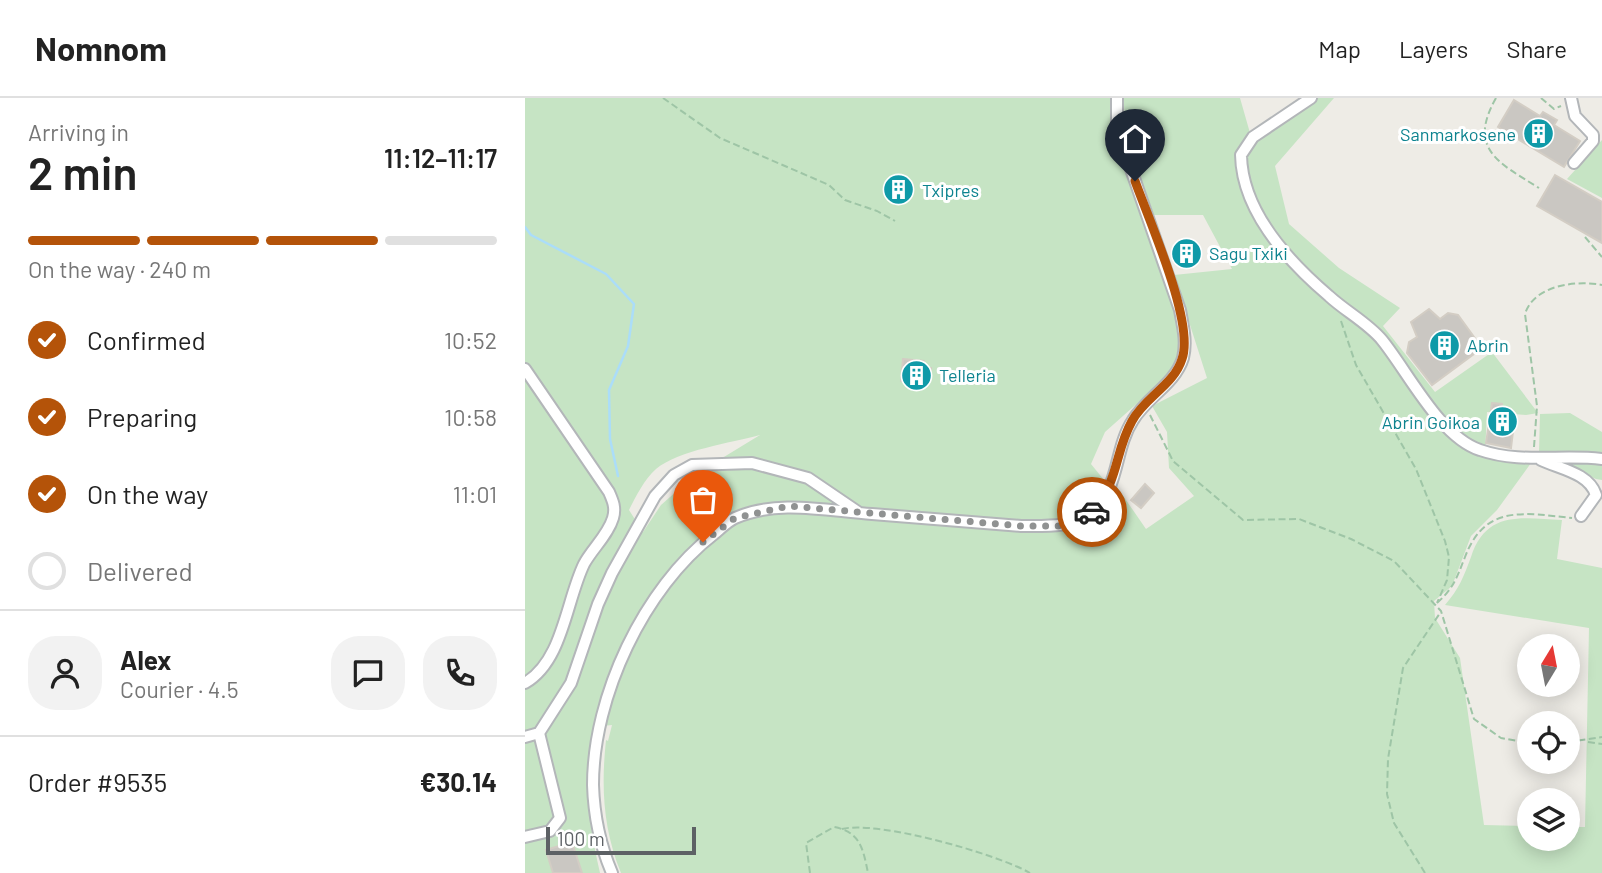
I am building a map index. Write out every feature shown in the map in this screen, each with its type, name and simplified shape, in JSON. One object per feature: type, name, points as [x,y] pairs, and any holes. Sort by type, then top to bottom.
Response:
[{"type":"street","points":[[612,873],[594,814],[594,761],[600,727],[613,685],[631,639],[652,601],[688,554],[735,518],[789,506],[1021,526],[1059,526],[1091,514],[1107,495],[1132,420],[1171,380],[1182,360],[1186,339],[1180,310],[1118,129],[1117,98]]},
{"type":"street","points":[[1311,98],[1254,137],[1241,155],[1244,181],[1259,213],[1288,259],[1328,296],[1380,337],[1442,421],[1459,438],[1480,450],[1537,459],[1602,459]]},
{"type":"street","points":[[1568,101],[1575,116],[1593,135],[1593,141],[1574,163]]},
{"type":"street","points":[[525,369],[609,492],[615,506],[613,520],[575,585],[549,658],[533,678],[525,683]]},
{"type":"street","points":[[1537,459],[1574,473],[1593,485],[1596,495],[1581,516]]},
{"type":"street","points":[[525,737],[539,733],[571,683],[598,604],[612,573],[655,496],[674,475],[692,464],[721,461],[771,467],[808,478],[860,513]]},
{"type":"street","points":[[525,836],[551,831],[560,818],[539,733]]},
{"type":"path","points":[[663,98],[720,138],[829,186],[845,200],[877,211],[895,222]]},
{"type":"path","points":[[1496,98],[1484,127],[1489,152],[1503,166],[1539,188]]},
{"type":"path","points":[[1541,98],[1554,110],[1568,101]]},
{"type":"path","points":[[1585,237],[1602,257]]},
{"type":"path","points":[[1537,459],[1537,406],[1525,314],[1528,304],[1536,296],[1572,283],[1602,285]]},
{"type":"path","points":[[1339,313],[1356,366],[1416,469],[1445,541],[1449,557],[1447,580],[1437,604]]},
{"type":"path","points":[[1145,404],[1173,461],[1243,520],[1257,522],[1299,519],[1351,539],[1394,561],[1441,611],[1474,719],[1501,738],[1517,741]]},
{"type":"path","points":[[1437,604],[1452,590],[1473,539],[1483,526],[1496,517],[1514,513],[1581,516]]},
{"type":"path","points":[[1425,873],[1394,823],[1387,794],[1388,759],[1403,668],[1441,611]]},
{"type":"path","points":[[1580,741],[1602,737]]},
{"type":"path","points":[[1587,741],[1602,744]]},
{"type":"path","points":[[810,873],[806,843],[819,833],[834,827],[859,839],[868,873]]},
{"type":"path","points":[[842,829],[870,827],[987,854],[1030,873]]},
{"type":"green space","points":[[525,98],[1110,98],[1110,113],[1120,153],[1179,322],[1181,347],[1169,375],[1105,432],[1091,464],[1104,480],[1084,505],[1057,513],[1068,527],[1094,518],[1117,487],[1146,529],[1194,496],[1169,468],[1167,432],[1152,406],[1207,378],[1174,275],[1232,269],[1203,215],[1154,215],[1128,142],[1123,98],[1240,98],[1250,133],[1303,98],[1334,98],[1275,166],[1289,224],[1339,268],[1400,308],[1383,326],[1435,392],[1492,352],[1538,413],[1526,415],[1487,412],[1485,454],[1531,463],[1497,510],[1471,536],[1452,586],[1434,601],[1435,618],[1460,658],[1484,825],[1517,826],[1517,851],[1580,851],[1580,827],[1585,827],[1589,628],[1445,605],[1461,582],[1478,542],[1486,531],[1507,520],[1562,520],[1557,559],[1602,568],[1602,873],[621,873],[610,840],[605,808],[606,740],[608,741],[612,725],[593,727],[588,765],[592,836],[600,873],[525,873]],"holes":[[[760,435],[696,474],[661,505],[643,532],[629,510],[644,483],[656,469],[691,452]]]},
{"type":"green space","points":[[1602,140],[1602,198],[1567,179]]},
{"type":"green space","points":[[1570,413],[1602,432],[1602,455],[1539,453],[1540,414]]},
{"type":"green space","points":[[1555,461],[1602,462],[1602,480],[1596,479]]},
{"type":"building","name":"Sanmarkosene","points":[[1514,100],[1540,116],[1543,112],[1557,120],[1554,125],[1580,141],[1564,167],[1498,127]]},
{"type":"building","points":[[1555,175],[1602,202],[1602,243],[1537,206]]},
{"type":"building","name":"Txipres","points":[[903,177],[913,193],[895,204],[885,187]]},
{"type":"building","name":"Sagu Txiki","points":[[1193,245],[1196,258],[1179,262],[1175,249]]},
{"type":"building","name":"Abrin","points":[[1429,309],[1440,319],[1448,313],[1458,315],[1482,348],[1432,385],[1407,353],[1409,342],[1417,337],[1411,322]]},
{"type":"building","name":"Telleria","points":[[903,359],[924,361],[924,368],[931,368],[929,382],[901,381]]},
{"type":"building","name":"Abrin Goikoa","points":[[1492,403],[1502,404],[1501,414],[1515,415],[1511,448],[1486,443]]},
{"type":"building","points":[[1145,484],[1154,493],[1141,508],[1131,500]]},
{"type":"building","points":[[690,499],[698,506],[689,517],[680,510]]},
{"type":"building","points":[[572,842],[582,873],[553,873],[546,850]]},
{"type":"waterway","points":[[525,227],[531,235],[606,274],[634,304],[628,346],[609,390],[610,439],[618,476]]},
{"type":"way so far","points":[[703,542],[735,518],[789,506],[1021,526],[1059,526],[1092,512]]},
{"type":"place","name":"Sanmarkosene","points":[[1539,134]]},
{"type":"place","name":"Txipres","points":[[899,190]]},
{"type":"place","name":"Sagu Txiki","points":[[1186,253]]},
{"type":"place","name":"Abrin","points":[[1444,345]]},
{"type":"place","name":"Telleria","points":[[916,375]]},
{"type":"place","name":"Abrin Goikoa","points":[[1503,422]]},
{"type":"route","points":[[1092,512],[1107,495],[1132,420],[1171,380],[1182,360],[1186,339],[1180,310],[1135,181]]}]
